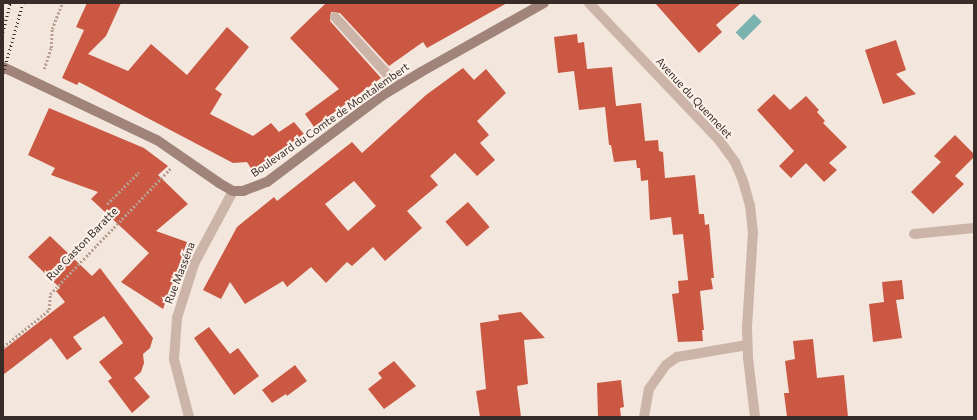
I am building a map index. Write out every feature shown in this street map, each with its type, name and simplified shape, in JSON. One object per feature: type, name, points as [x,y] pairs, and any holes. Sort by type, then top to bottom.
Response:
[{"type":"street","name":"Boulevard du Comte de Montalembert","points":[[233,191],[243,191],[267,182],[398,86],[544,3]]},
{"type":"street","name":"Avenue du Quennelet","points":[[589,3],[719,140],[735,162],[750,205],[753,232],[748,299],[748,345],[755,417]]},
{"type":"street","points":[[335,17],[398,86]]},
{"type":"street","points":[[3,67],[157,140],[233,191]]},
{"type":"street","name":"Rue Masséna","points":[[189,417],[174,359],[177,318],[194,264],[233,191]]},
{"type":"street","points":[[914,234],[974,228]]},
{"type":"street","points":[[644,417],[649,389],[666,365],[677,358],[748,345]]},
{"type":"path","points":[[39,84],[51,48],[52,29],[62,3]]},
{"type":"path","name":"Rue Gaston Baratte","points":[[3,347],[49,310],[50,294],[182,156]]},
{"type":"path","name":"Rue Gaston Baratte","points":[[107,204],[139,172]]},
{"type":"water","points":[[754,14],[762,22],[743,40],[736,32]]},
{"type":"building","points":[[87,3],[121,3],[106,36],[88,54],[128,71],[151,44],[187,75],[227,27],[249,47],[215,89],[222,94],[210,114],[253,136],[271,123],[279,132],[294,122],[304,134],[252,170],[247,162],[233,163],[79,82],[77,85],[62,78],[84,30],[76,27]]},
{"type":"building","points":[[326,3],[507,3],[427,48],[423,42],[389,66],[340,13],[331,12],[330,21],[381,78],[314,127],[305,114],[339,89],[290,38]]},
{"type":"building","points":[[655,3],[741,3],[716,25],[722,32],[699,53]]},
{"type":"building","points":[[577,34],[578,43],[584,42],[587,69],[612,67],[616,106],[641,103],[645,141],[658,140],[659,151],[663,152],[665,178],[695,175],[699,214],[704,214],[705,225],[709,224],[714,278],[711,278],[713,289],[700,291],[704,330],[702,330],[703,341],[678,342],[672,294],[679,293],[678,281],[688,280],[683,234],[673,235],[671,217],[650,220],[648,180],[641,181],[640,168],[637,168],[636,160],[614,162],[611,145],[609,145],[605,107],[579,110],[574,71],[558,73],[554,37]]},
{"type":"building","points":[[896,40],[906,70],[896,74],[916,94],[883,104],[865,50]]},
{"type":"building","points":[[463,68],[474,80],[486,69],[506,93],[477,121],[489,135],[480,143],[495,160],[477,176],[455,153],[430,176],[438,185],[407,211],[422,228],[385,261],[373,247],[352,266],[347,262],[326,283],[311,267],[287,287],[283,281],[245,304],[230,282],[221,299],[203,290],[237,227],[274,197],[277,201],[352,142],[362,153],[426,95]],"holes":[[[354,181],[376,206],[348,231],[325,204]]]},
{"type":"building","points":[[774,94],[790,110],[806,96],[819,110],[817,112],[825,121],[823,123],[847,147],[829,163],[837,170],[824,182],[806,163],[791,178],[779,166],[794,151],[757,110]]},
{"type":"building","points":[[49,108],[144,148],[168,166],[158,175],[188,204],[156,231],[187,242],[175,277],[171,275],[174,279],[163,309],[121,282],[149,253],[91,199],[98,192],[51,175],[55,168],[28,155]]},
{"type":"building","points":[[955,135],[974,154],[974,157],[955,176],[964,184],[933,214],[911,192],[941,162],[934,156]]},
{"type":"building","points":[[468,202],[490,227],[467,247],[445,222]]},
{"type":"building","points":[[50,236],[92,276],[100,268],[153,338],[150,348],[143,354],[144,363],[141,372],[134,378],[150,397],[132,413],[108,381],[112,378],[99,362],[123,343],[104,316],[73,337],[82,349],[67,360],[51,338],[3,375],[3,350],[65,302],[56,291],[60,288],[28,257]]},
{"type":"building","points":[[902,280],[904,299],[896,300],[902,338],[873,342],[869,304],[884,302],[882,282]]},
{"type":"building","points":[[521,312],[545,338],[524,340],[528,384],[517,386],[521,417],[480,417],[476,391],[486,389],[480,323],[499,320],[498,315]]},
{"type":"building","points":[[209,327],[230,354],[238,348],[259,376],[234,395],[194,338]]},
{"type":"building","points":[[813,339],[817,378],[844,375],[848,417],[787,417],[784,393],[789,393],[785,361],[795,359],[793,341]]},
{"type":"building","points":[[394,361],[416,386],[384,409],[368,389],[382,378],[378,373]]},
{"type":"building","points":[[295,365],[307,381],[287,396],[286,394],[272,403],[262,390]]},
{"type":"building","points":[[621,380],[624,407],[620,408],[621,417],[598,417],[597,383]]},
{"type":"railway","points":[[3,32],[10,3]]},
{"type":"railway","points":[[3,73],[23,3]]}]
